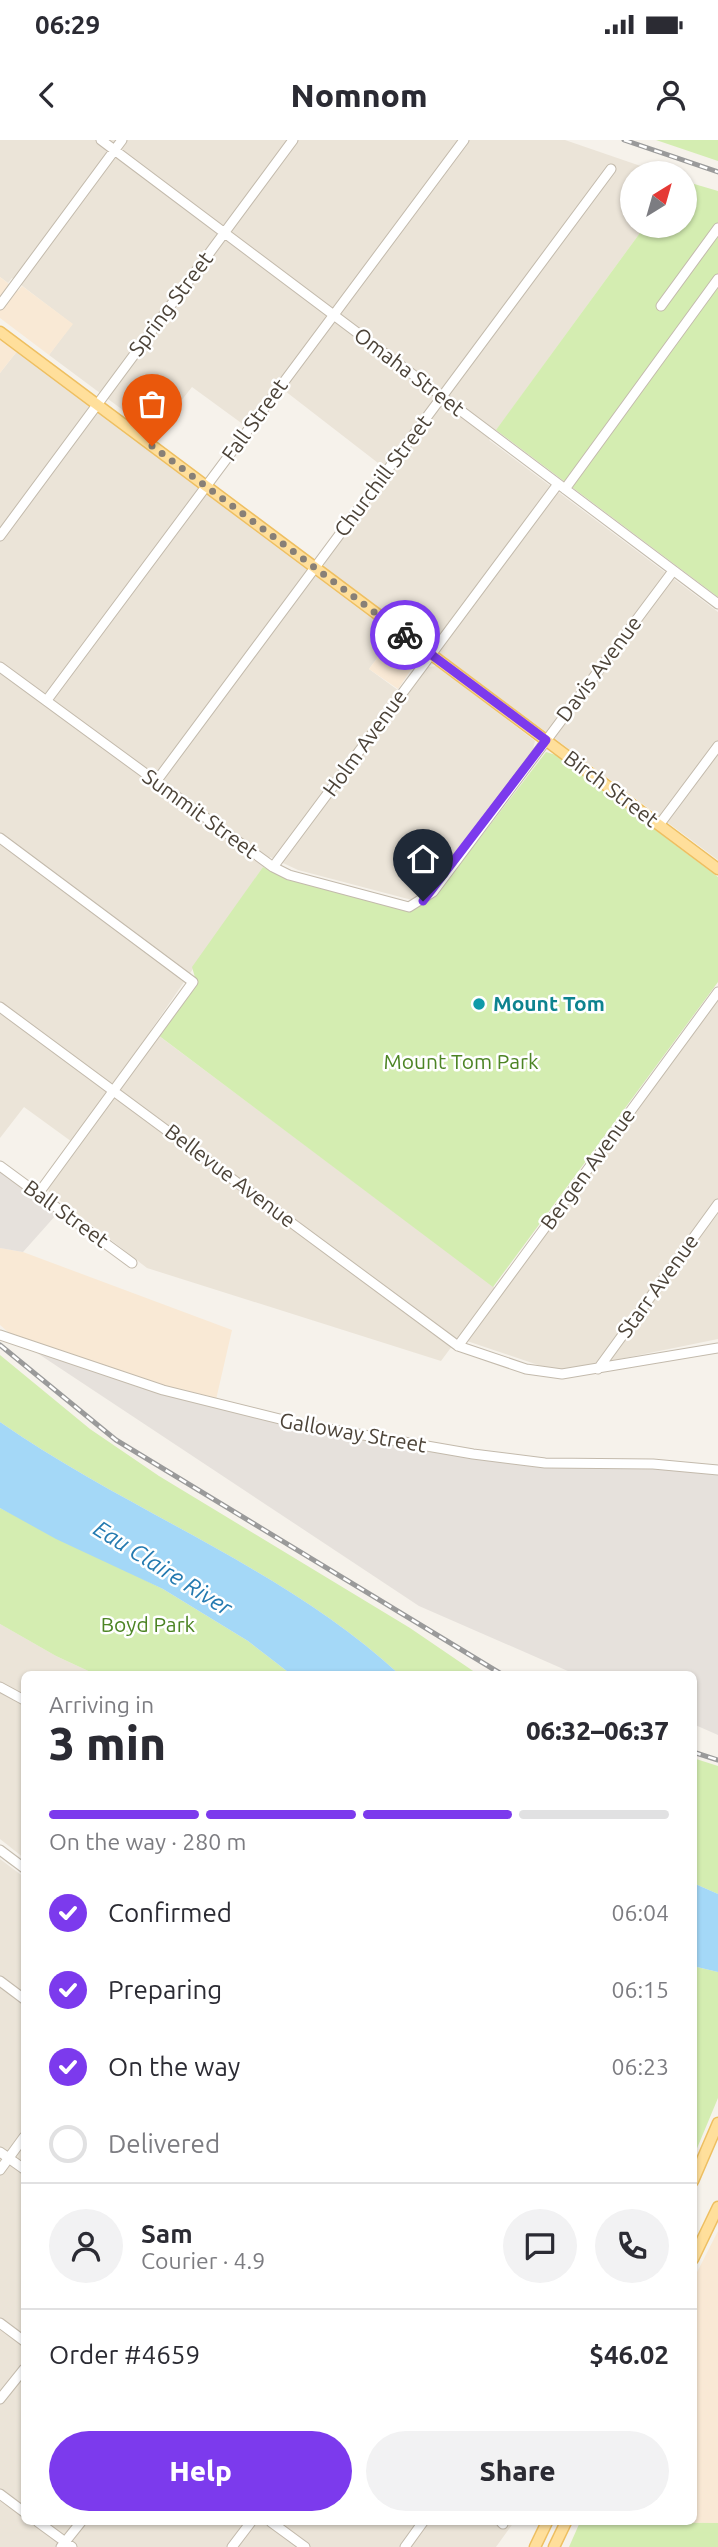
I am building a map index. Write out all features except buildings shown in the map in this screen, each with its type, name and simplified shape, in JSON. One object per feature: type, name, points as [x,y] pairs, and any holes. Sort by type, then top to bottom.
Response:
[{"type":"main road","name":"Birch Street","points":[[0,332],[718,869]]},
{"type":"main road","points":[[697,2172],[718,2123]]},
{"type":"main road","points":[[697,2251],[718,2207]]},
{"type":"main road","points":[[535,2547],[546,2525]]},
{"type":"main road","points":[[554,2547],[565,2525]]},
{"type":"street","name":"Omaha Street","points":[[101,140],[718,604]]},
{"type":"street","points":[[0,305],[122,140]]},
{"type":"street","name":"Spring Street","points":[[0,536],[293,140]]},
{"type":"street","name":"Fall Street","points":[[47,701],[464,140]]},
{"type":"street","name":"Churchill Street","points":[[155,783],[611,169]]},
{"type":"street","points":[[661,306],[718,228]]},
{"type":"street","name":"Holm Avenue","points":[[273,867],[431,653],[718,279]]},
{"type":"street","name":"Davis Avenue","points":[[423,901],[673,571]]},
{"type":"street","name":"Summit Street","points":[[0,667],[273,867],[289,874],[409,907],[423,901]]},
{"type":"street","points":[[659,825],[718,746]]},
{"type":"street","points":[[0,838],[193,982],[38,1194]]},
{"type":"street","name":"Bergen Avenue","points":[[458,1346],[718,992]]},
{"type":"street","name":"Bellevue Avenue","points":[[0,1007],[458,1346],[526,1369],[562,1374],[718,1348]]},
{"type":"street","name":"Ball Street","points":[[0,1166],[132,1263]]},
{"type":"street","name":"Starr Avenue","points":[[598,1369],[718,1204]]},
{"type":"street","name":"Galloway Street","points":[[0,1335],[163,1390],[300,1424],[473,1454],[545,1462],[653,1464],[718,1469]]},
{"type":"street","points":[[0,1687],[21,1698]]},
{"type":"street","points":[[0,1850],[21,1866]]},
{"type":"street","points":[[0,1981],[21,1997]]},
{"type":"street","points":[[0,2169],[21,2141]]},
{"type":"street","points":[[0,2151],[21,2167]]},
{"type":"street","points":[[0,2323],[21,2339]]},
{"type":"street","points":[[0,2399],[21,2373]]},
{"type":"street","points":[[0,2494],[21,2510]]},
{"type":"street","points":[[42,2525],[66,2545],[78,2525]]},
{"type":"street","points":[[232,2547],[249,2525]]},
{"type":"street","points":[[275,2525],[305,2547]]},
{"type":"street","points":[[405,2547],[421,2525]]},
{"type":"shaded area","points":[[0,140],[565,140],[626,161],[620,161],[620,238],[636,238],[489,440],[718,612],[718,860],[324,567],[325,557],[391,473],[276,384],[244,425],[192,387],[155,434],[49,355],[72,324],[12,278],[8,283],[0,277]]},
{"type":"shaded area","points":[[0,277],[18,291],[22,286],[73,324],[49,355],[0,318]]},
{"type":"shaded area","points":[[0,336],[18,350],[0,373]]},
{"type":"shaded area","points":[[18,350],[395,634],[369,669],[406,696],[428,667],[437,666],[535,741],[533,749],[429,889],[412,900],[298,870],[270,857],[151,1030],[501,1292],[718,1001],[718,1339],[566,1370],[544,1367],[458,1338],[441,1361],[147,1268],[49,1192],[48,1188],[79,1147],[24,1107],[0,1138],[0,373]]},
{"type":"shaded area","points":[[395,634],[421,655],[398,689],[369,669]]},
{"type":"shaded area","points":[[0,1166],[38,1194],[56,1215],[23,1252],[0,1248]]},
{"type":"shaded area","points":[[0,1248],[23,1252],[232,1330],[215,1404],[16,1339],[0,1325]]},
{"type":"shaded area","points":[[16,1339],[233,1409],[545,1463],[718,1470],[718,1735],[697,1726],[697,1671],[568,1671],[419,1606]]},
{"type":"shaded area","points":[[0,1624],[88,1671],[21,1671],[21,1856],[0,1839]]},
{"type":"shaded area","points":[[0,1859],[21,1875],[21,2525],[512,2525],[496,2547],[0,2547]]},
{"type":"shaded area","points":[[718,2231],[718,2523],[697,2523],[697,2272]]},
{"type":"green space","points":[[656,140],[718,140],[718,161]]},
{"type":"green space","points":[[697,185],[718,191],[718,597],[496,430],[636,238],[697,238]]},
{"type":"green space","name":"Mount Tom Park","points":[[546,752],[556,755],[718,877],[718,982],[493,1287],[158,1035],[196,981],[192,967],[263,867],[291,880],[410,910],[434,898]]},
{"type":"green space","points":[[0,1355],[90,1429],[159,1476],[410,1628],[473,1671],[395,1671],[355,1637],[256,1571],[100,1484],[0,1422]]},
{"type":"green space","name":"Boyd Park","points":[[0,1508],[163,1589],[248,1641],[287,1671],[88,1671],[0,1624]]},
{"type":"green space","points":[[697,1759],[718,1766],[718,1894],[697,1885]]},
{"type":"green space","points":[[697,1967],[718,1972],[718,2098],[697,2148]]},
{"type":"green space","points":[[718,2523],[718,2547],[569,2547],[579,2525]]},
{"type":"water","name":"Eau Claire River","points":[[0,1422],[100,1484],[256,1571],[355,1637],[395,1671],[287,1671],[248,1641],[163,1589],[56,1539],[0,1508]]},
{"type":"water","points":[[697,1885],[718,1894],[718,1972],[697,1967]]},
{"type":"railway","points":[[624,140],[718,172]]},
{"type":"railway","points":[[0,1345],[116,1440],[496,1671]]},
{"type":"railway","points":[[697,1753],[718,1760]]},
{"type":"way so far","points":[[152,446],[405,635]]},
{"type":"place","name":"Mount Tom","points":[[479,1004]]},
{"type":"route","points":[[405,635],[546,740],[433,892],[423,901]]}]
